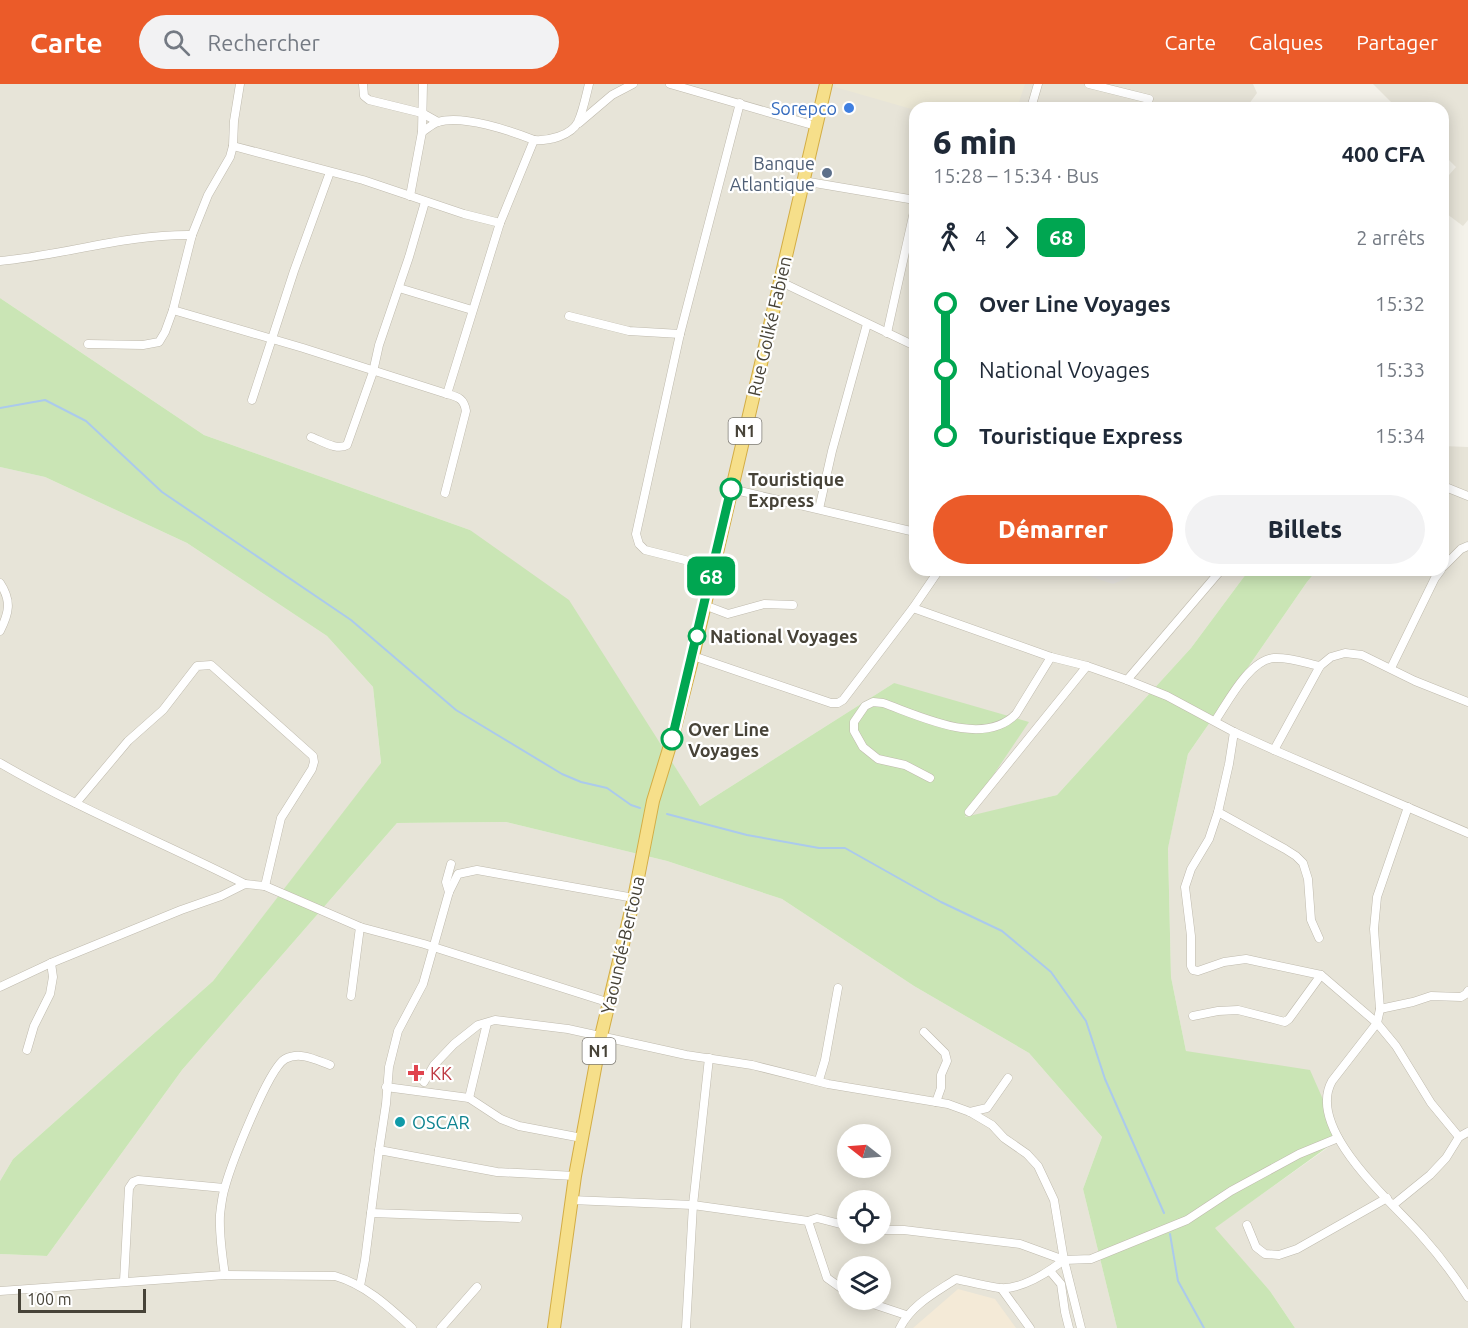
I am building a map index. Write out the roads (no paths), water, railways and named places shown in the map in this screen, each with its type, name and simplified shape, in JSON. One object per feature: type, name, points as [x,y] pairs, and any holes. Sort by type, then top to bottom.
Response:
[{"type":"highway","name":"Rue Goliké Fabien","points":[[661,777],[693,656],[826,84]]},
{"type":"highway","name":"Yaoundé-Bertoua","points":[[554,1328],[571,1200],[601,1036],[634,898],[652,801],[661,777]]},
{"type":"street","points":[[88,344],[143,345],[159,342],[165,332],[173,310],[192,235],[208,195],[230,157],[238,84]]},
{"type":"street","points":[[363,84],[364,96],[369,100],[422,114],[438,122],[480,123],[543,141],[560,136],[612,95],[633,84]]},
{"type":"street","points":[[410,196],[422,132],[423,84]]},
{"type":"street","points":[[577,124],[589,84]]},
{"type":"street","points":[[670,84],[816,126]]},
{"type":"street","points":[[1034,102],[1038,84]]},
{"type":"street","points":[[1089,84],[1149,99]]},
{"type":"street","points":[[713,567],[645,550],[639,544],[636,534],[680,334],[740,103]]},
{"type":"street","points":[[422,132],[438,122]]},
{"type":"street","points":[[447,394],[500,223],[534,140]]},
{"type":"street","points":[[233,146],[363,180],[425,202],[500,223]]},
{"type":"street","points":[[252,400],[294,271],[330,172]]},
{"type":"street","points":[[803,181],[909,199]]},
{"type":"street","points":[[310,437],[337,447],[347,445],[373,372],[379,345],[425,202]]},
{"type":"street","points":[[0,261],[39,257],[142,237],[192,235]]},
{"type":"street","points":[[887,333],[909,239]]},
{"type":"street","points":[[779,281],[909,343]]},
{"type":"street","points":[[399,288],[472,310]]},
{"type":"street","points":[[173,310],[459,397],[465,402],[466,411],[445,493]]},
{"type":"street","points":[[569,316],[629,331],[680,334]]},
{"type":"street","points":[[819,509],[832,451],[867,324]]},
{"type":"street","points":[[1449,488],[1468,496]]},
{"type":"street","points":[[731,489],[909,530]]},
{"type":"street","points":[[1449,562],[1461,549],[1468,546]]},
{"type":"street","points":[[693,656],[838,704],[913,608],[935,576]]},
{"type":"street","points":[[1127,680],[1216,576]]},
{"type":"street","points":[[1391,668],[1437,576]]},
{"type":"street","points":[[0,584],[9,601],[9,609],[0,631]]},
{"type":"street","points":[[704,605],[728,614],[764,604],[792,604]]},
{"type":"street","points":[[913,608],[1052,657],[1087,666],[1167,696],[1234,732],[1468,833]]},
{"type":"street","points":[[1274,750],[1320,666],[1330,657],[1345,652],[1362,654],[1415,681],[1468,702]]},
{"type":"street","points":[[930,778],[905,765],[878,759],[863,747],[854,731],[854,722],[865,706],[873,702],[883,703],[953,728],[981,729],[1010,721],[1052,657]]},
{"type":"street","points":[[1215,722],[1250,671],[1260,662],[1272,658],[1283,658],[1320,666]]},
{"type":"street","points":[[76,803],[128,741],[163,711],[197,666],[210,665],[313,756],[312,769],[281,818],[265,886]]},
{"type":"street","points":[[969,812],[1087,666]]},
{"type":"street","points":[[1234,732],[1218,812],[1209,838],[1191,869],[1185,887],[1193,970],[1198,971],[1224,962],[1246,959],[1321,975],[1377,1023],[1396,1046],[1431,1103],[1459,1137]]},
{"type":"street","points":[[0,763],[38,785],[129,830],[184,853],[245,884],[265,886],[360,927],[610,1003]]},
{"type":"street","points":[[1408,807],[1377,897],[1374,929],[1380,1009],[1377,1023],[1329,1087],[1326,1100],[1332,1128],[1352,1159],[1449,1267],[1468,1297]]},
{"type":"street","points":[[1218,812],[1291,853],[1303,863],[1308,879],[1311,920],[1319,938]]},
{"type":"street","points":[[449,892],[446,882],[451,864]]},
{"type":"street","points":[[360,1286],[386,1104],[389,1067],[398,1031],[423,984],[449,892],[458,874],[477,870],[634,898]]},
{"type":"street","points":[[0,987],[51,963],[221,896],[245,884]]},
{"type":"street","points":[[351,996],[360,927]]},
{"type":"street","points":[[27,1050],[34,1026],[50,994],[53,977],[51,963]]},
{"type":"street","points":[[1193,1016],[1238,1010],[1285,1022],[1290,1020],[1321,975]]},
{"type":"street","points":[[819,1080],[825,1060],[838,988]]},
{"type":"street","points":[[1380,1009],[1431,996],[1461,997],[1468,991]]},
{"type":"street","points":[[424,1082],[434,1065],[454,1044],[478,1025],[495,1020],[568,1029],[819,1080],[828,1084],[936,1102],[970,1112],[992,1125],[1004,1138],[1028,1154],[1038,1166],[1054,1200],[1064,1260],[1081,1328]]},
{"type":"street","points":[[469,1098],[487,1023]]},
{"type":"street","points":[[924,1032],[945,1053],[947,1061],[941,1075],[941,1088],[936,1102]]},
{"type":"street","points":[[225,1275],[220,1234],[224,1188],[260,1097],[273,1071],[283,1060],[292,1056],[303,1056],[330,1065]]},
{"type":"street","points":[[686,1328],[693,1205],[709,1058]]},
{"type":"street","points":[[970,1112],[987,1108],[1008,1078]]},
{"type":"street","points":[[386,1087],[469,1098],[501,1119],[519,1126],[582,1138]]},
{"type":"street","points":[[1393,1205],[1430,1175],[1446,1158],[1459,1137],[1468,1132]]},
{"type":"street","points":[[891,1230],[1020,1244],[1064,1260],[1091,1259],[1187,1220],[1231,1191],[1299,1154],[1338,1138]]},
{"type":"street","points":[[379,1150],[497,1172],[575,1176]]},
{"type":"street","points":[[123,1281],[129,1188],[133,1182],[138,1180],[224,1188]]},
{"type":"street","points":[[1247,1226],[1256,1247],[1265,1254],[1279,1255],[1298,1249],[1387,1198]]},
{"type":"street","points":[[571,1200],[693,1205],[808,1221],[817,1218],[837,1223]]},
{"type":"street","points":[[371,1213],[518,1218]]},
{"type":"street","points":[[808,1221],[827,1278],[837,1285]]},
{"type":"street","points":[[900,1328],[906,1316],[956,1279],[1001,1288],[1022,1284],[1050,1271],[1064,1260]]},
{"type":"street","points":[[1050,1271],[1061,1284],[1069,1328]]},
{"type":"street","points":[[0,1291],[225,1275],[336,1276],[360,1286],[383,1302],[412,1328]]},
{"type":"street","points":[[441,1328],[477,1287]]},
{"type":"street","points":[[1001,1288],[1030,1328]]},
{"type":"street","points":[[889,1310],[906,1316]]},
{"type":"waterway","points":[[0,408],[45,400],[86,421],[162,492],[351,620],[456,710],[562,774],[581,782],[607,788],[631,805],[640,808]]},
{"type":"waterway","points":[[667,814],[747,835],[819,848],[845,848],[941,902],[1002,931],[1051,972],[1086,1021],[1105,1079],[1164,1213]]},
{"type":"waterway","points":[[1170,1234],[1178,1281],[1204,1328]]},
{"type":"place","name":"Sorepco","points":[[849,108]]},
{"type":"place","name":"Banque Atlantique","points":[[827,173]]},
{"type":"place","name":"Touristique Express","points":[[731,489]]},
{"type":"place","name":"National Voyages","points":[[697,636]]},
{"type":"place","name":"Over Line Voyages","points":[[672,739]]},
{"type":"place","name":"KK","points":[[416,1073]]},
{"type":"place","name":"OSCAR","points":[[400,1122]]}]
